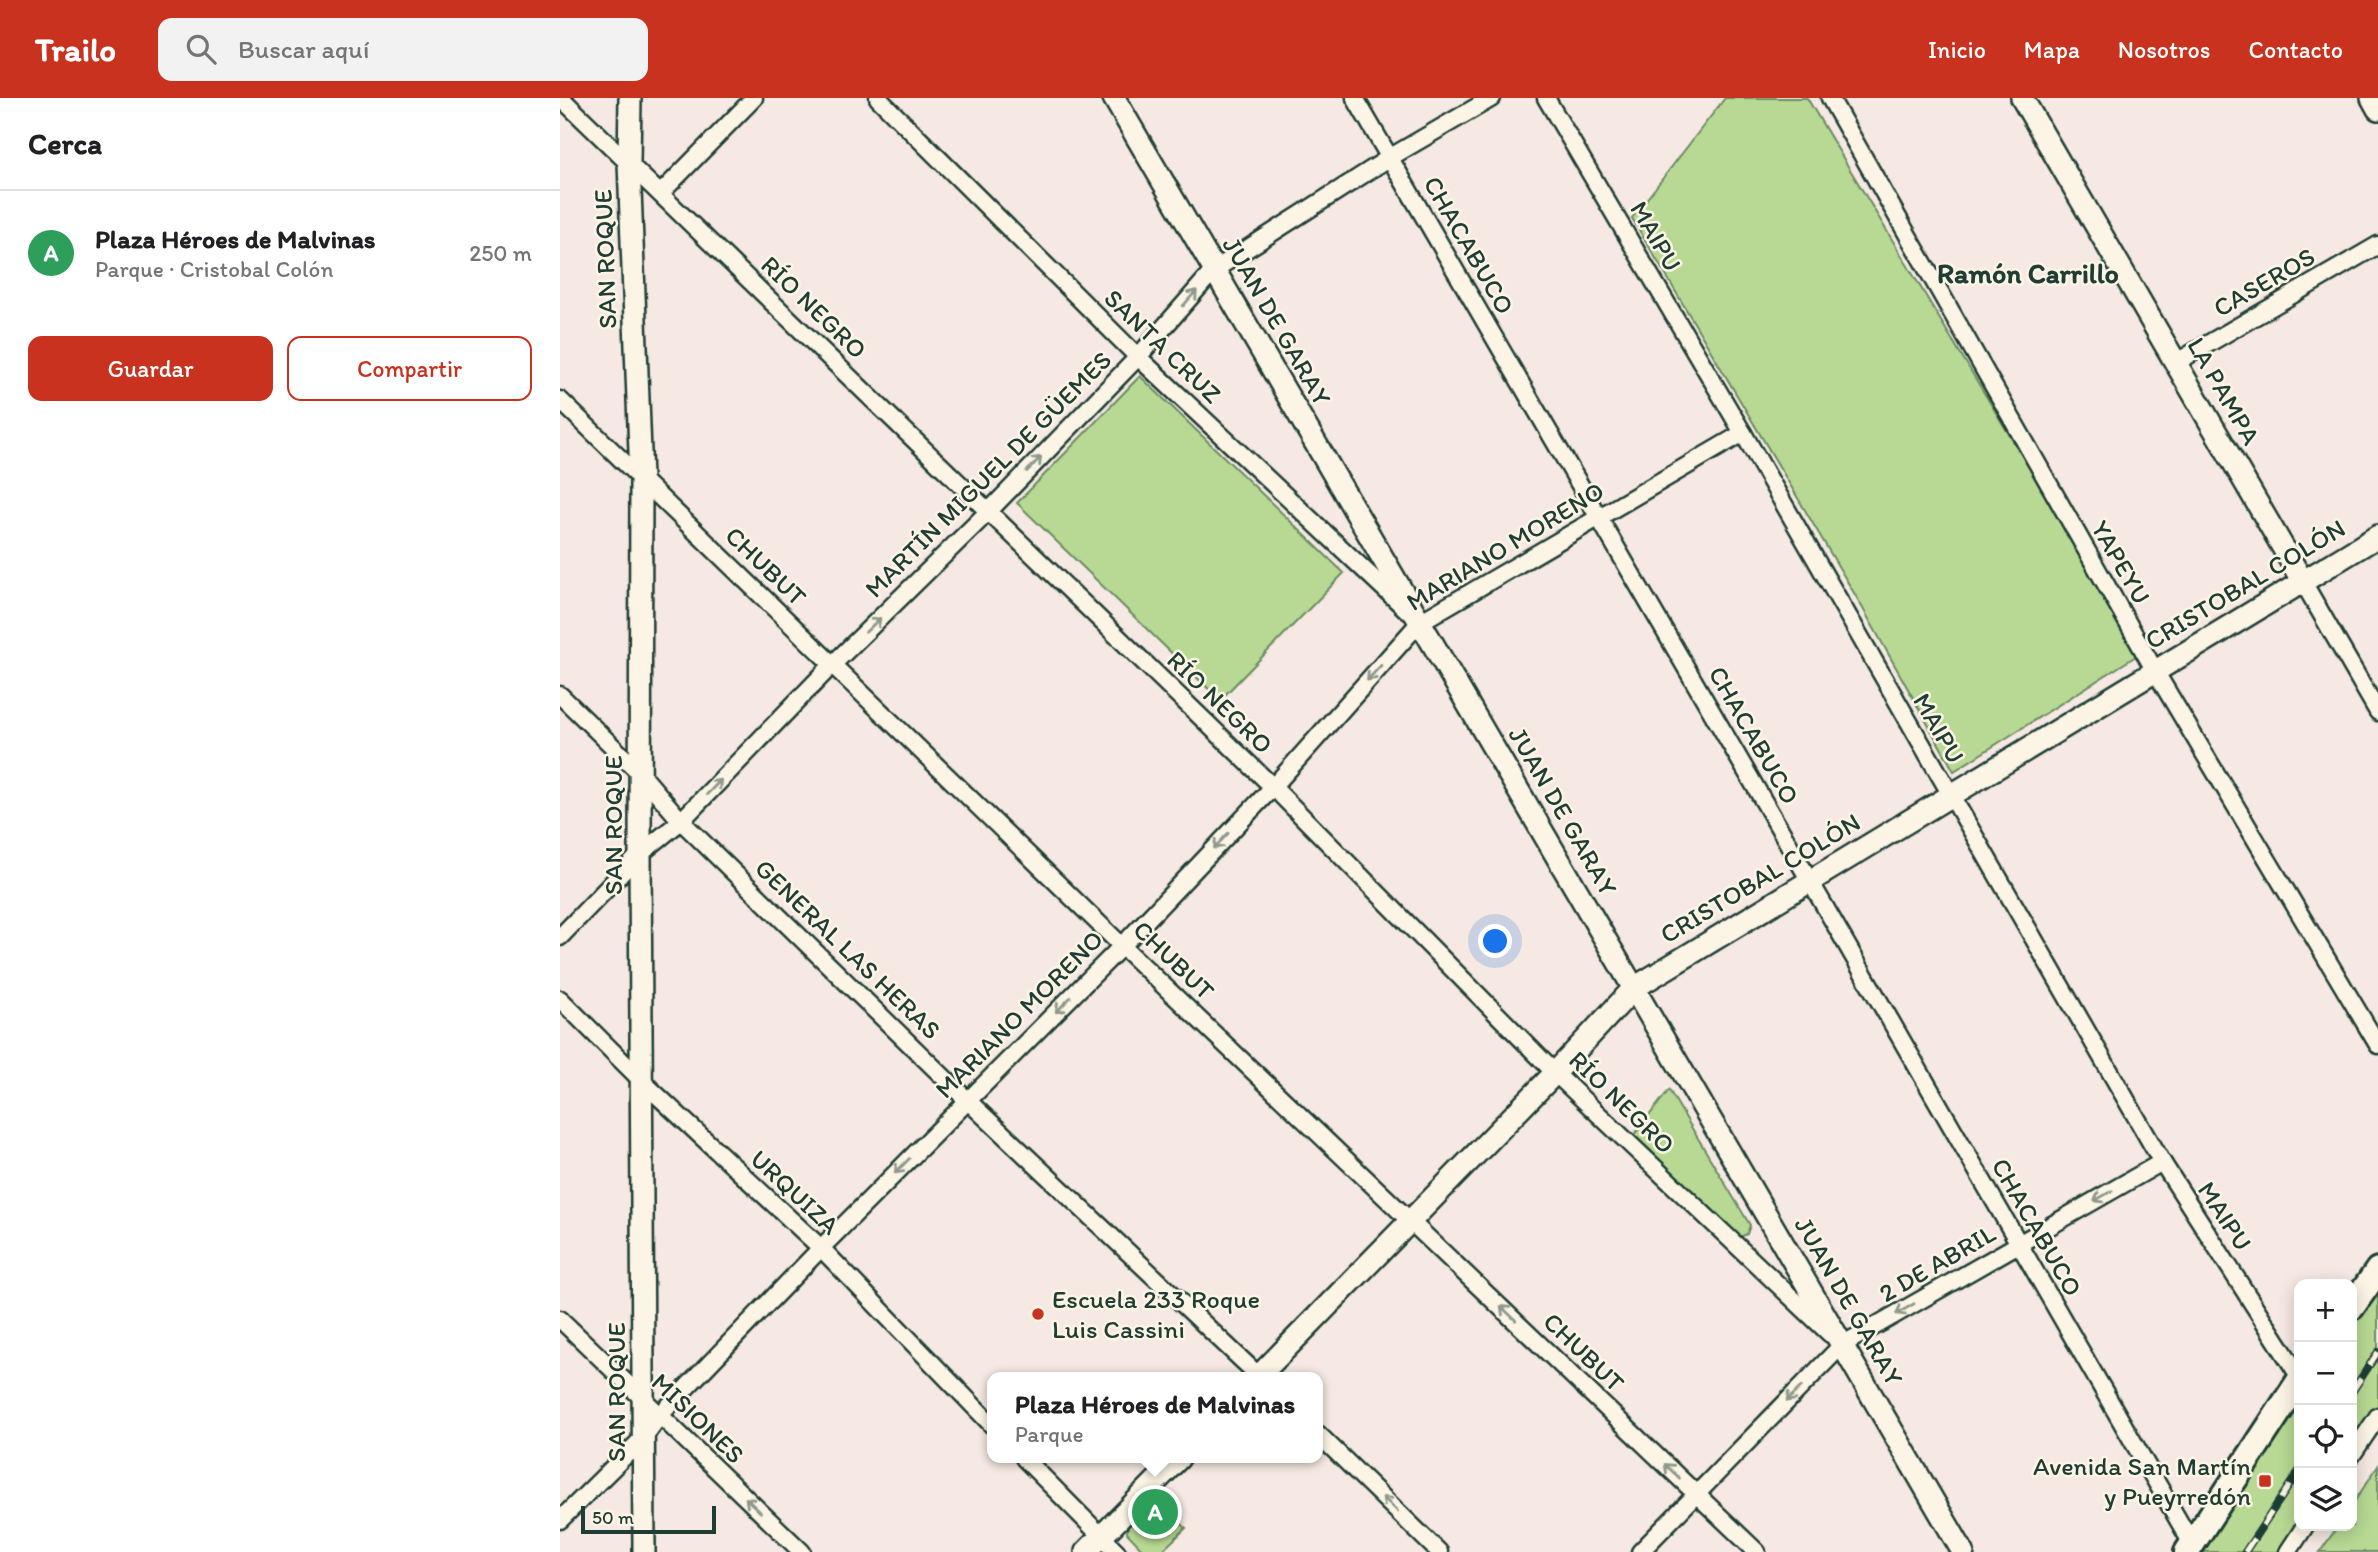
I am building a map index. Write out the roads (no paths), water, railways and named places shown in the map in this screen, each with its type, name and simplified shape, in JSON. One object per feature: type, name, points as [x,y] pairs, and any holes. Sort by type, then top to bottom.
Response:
[{"type":"main road","points":[[2357,1300],[2378,1270]]},
{"type":"main road","points":[[2190,1548],[2294,1386]]},
{"type":"street","name":"RÍO NEGRO","points":[[561,98],[1273,787],[1555,1073],[1842,1345]]},
{"type":"street","name":"SAN ROQUE","points":[[630,98],[629,163],[641,478],[644,1552]]},
{"type":"street","points":[[661,193],[754,98]]},
{"type":"street","name":"SANTA CRUZ","points":[[878,98],[1138,357],[1420,622]]},
{"type":"street","name":"JUAN DE GARAY","points":[[1114,98],[1963,1552]]},
{"type":"street","name":"CHACABUCO","points":[[1355,98],[1810,881],[2190,1548]]},
{"type":"street","name":"MARTÍN MIGUEL DE GÜEMES","points":[[560,937],[640,854],[681,821],[832,665],[988,512],[1138,357],[1214,270],[1390,158],[1492,98]]},
{"type":"street","name":"MAIPU","points":[[1546,98],[1743,433],[2162,1162],[2294,1370]]},
{"type":"street","name":"YAPEYU","points":[[1830,98],[2155,671],[2378,1045]]},
{"type":"street","name":"LA PAMPA","points":[[2022,98],[2378,712]]},
{"type":"street","points":[[2371,98],[2378,109]]},
{"type":"street","name":"CASEROS","points":[[2175,363],[2378,245]]},
{"type":"street","name":"CHUBUT","points":[[560,400],[1122,946],[1757,1552]]},
{"type":"street","name":"MARIANO MORENO","points":[[560,1520],[644,1437],[660,1415],[821,1248],[1122,946],[1273,787],[1420,622],[1743,433]]},
{"type":"street","name":"CRISTOBAL COLÓN","points":[[1264,1372],[1555,1073],[1634,988],[2378,536]]},
{"type":"street","name":"GENERAL LAS HERAS","points":[[560,695],[641,774],[681,821],[967,1100],[1254,1372]]},
{"type":"street","name":"URQUIZA","points":[[560,999],[643,1082],[821,1248],[987,1420]]},
{"type":"street","name":"2 DE ABRIL","points":[[1640,1552],[1842,1345],[2162,1162]]},
{"type":"street","name":"MISIONES","points":[[560,1319],[802,1552]]},
{"type":"street","points":[[2357,1448],[2378,1416]]},
{"type":"street","points":[[1323,1439],[1439,1552]]},
{"type":"street","points":[[1028,1463],[1094,1544],[1117,1552]]},
{"type":"street","points":[[1094,1544],[1174,1463]]},
{"type":"street","points":[[2288,1552],[2302,1531]]},
{"type":"railway","points":[[2357,1384],[2378,1352]]},
{"type":"railway","points":[[2245,1552],[2294,1478]]},
{"type":"place","name":"Escuela 233 Roque Luis Cassini","points":[[1038,1314]]},
{"type":"place","name":"Avenida San Martín y Pueyrredón","points":[[2265,1481]]},
{"type":"place","name":"Plaza Héroes de Malvinas","points":[[1155,1512]]},
{"type":"district","name":"Ramón Carrillo","points":[[2028,273]]}]
